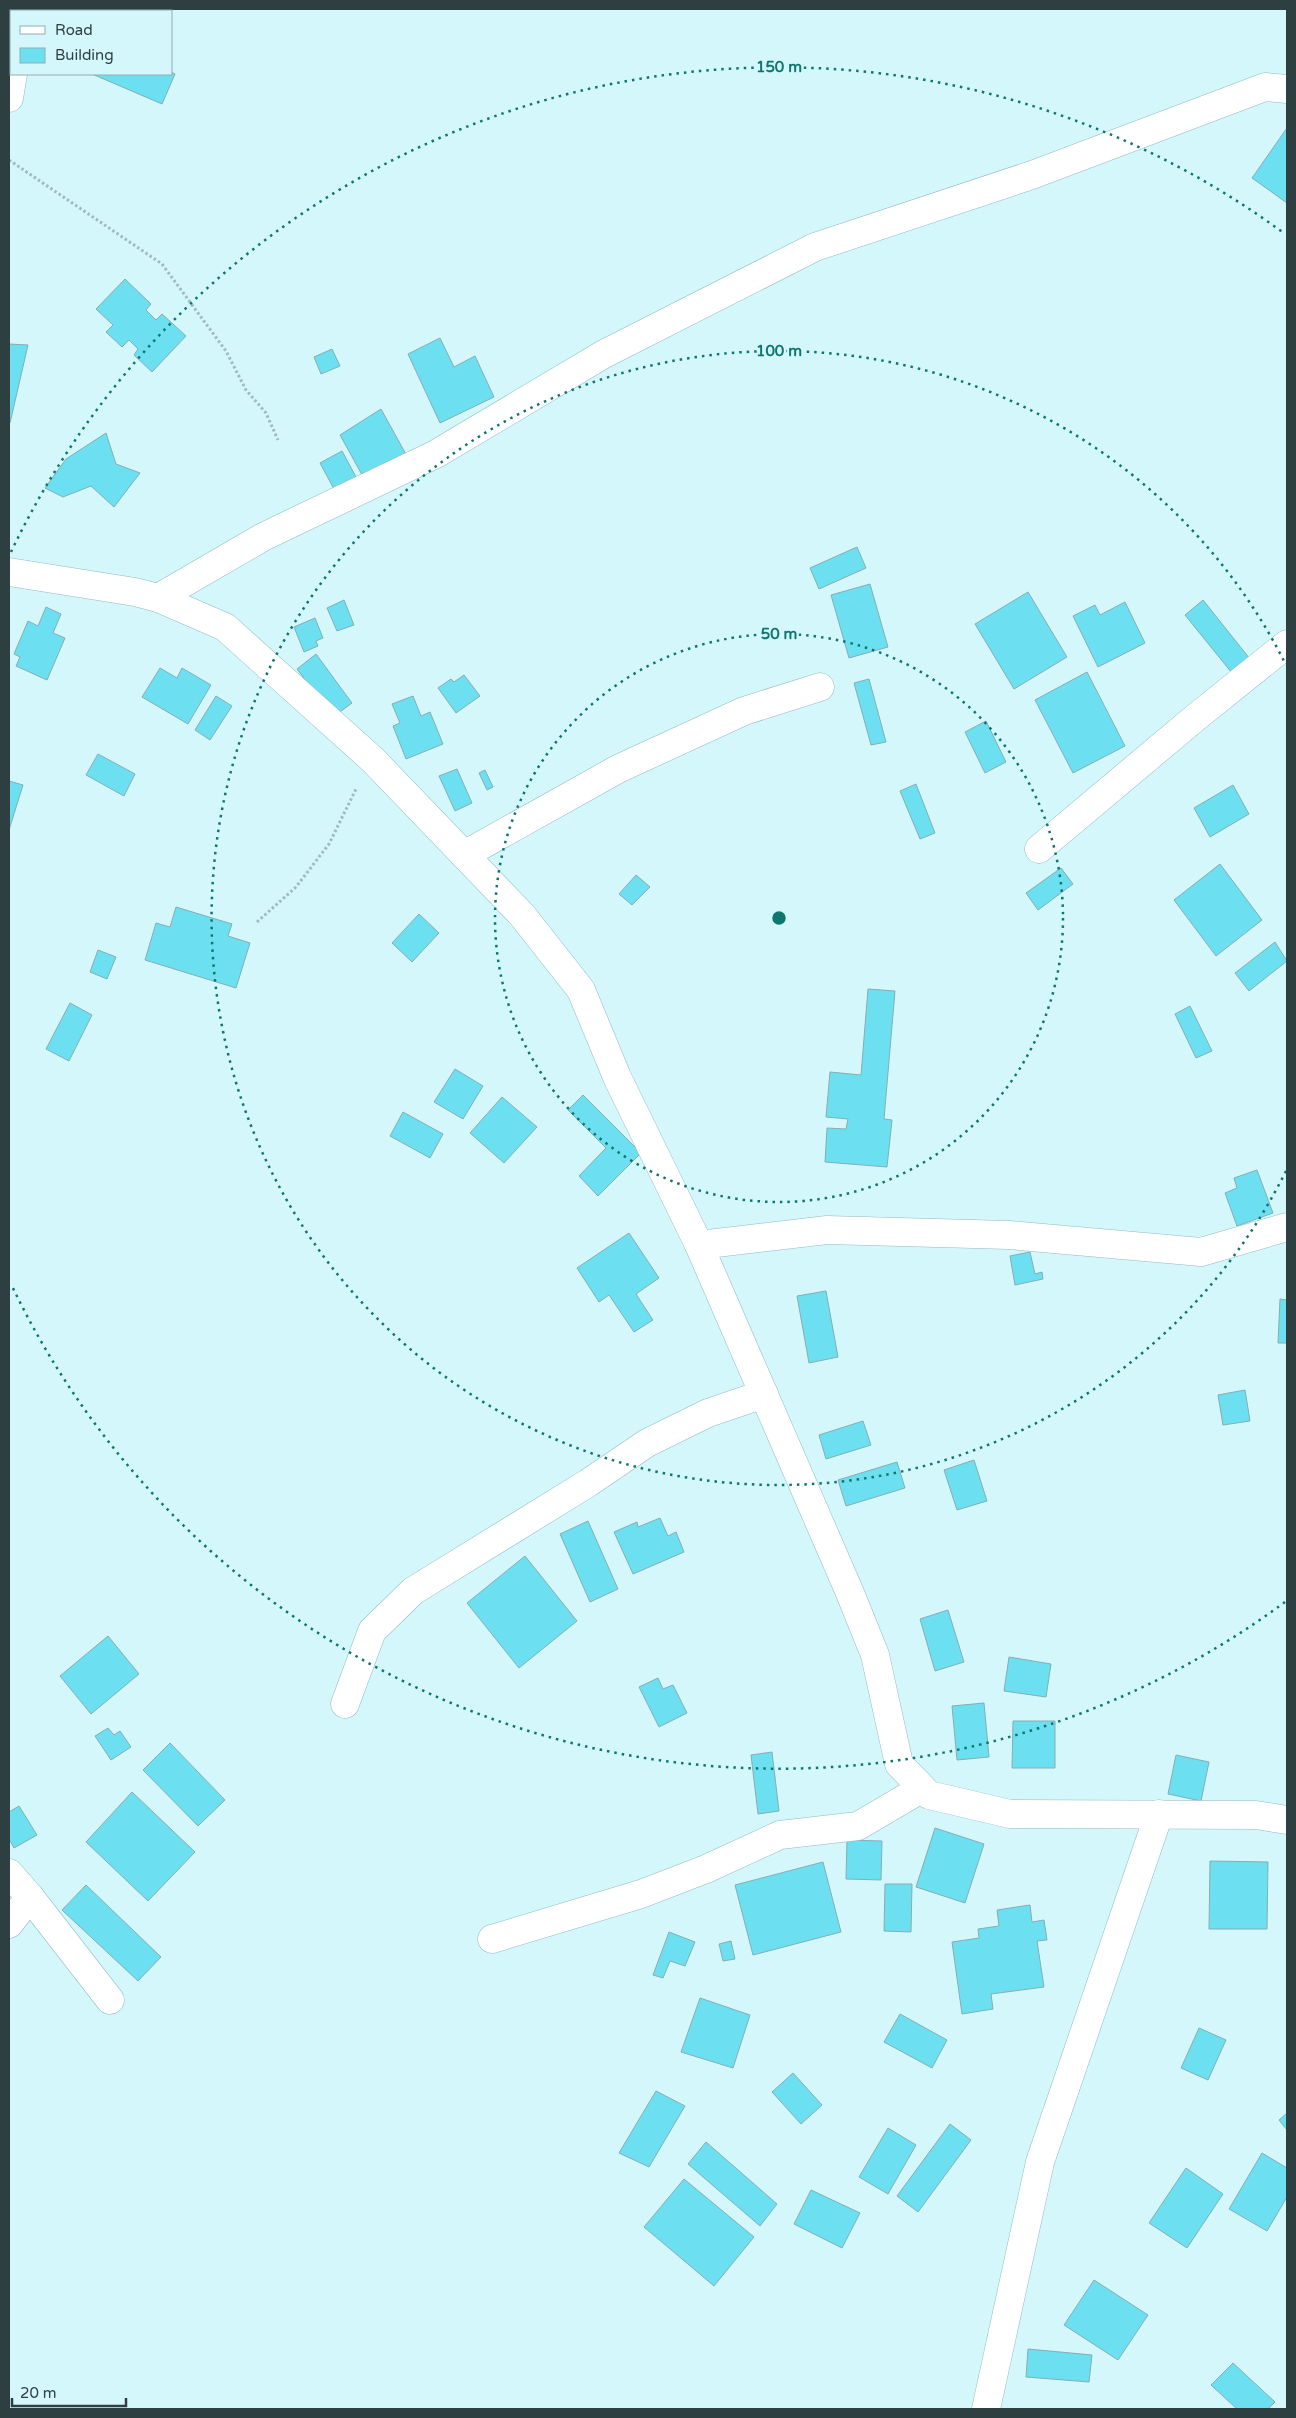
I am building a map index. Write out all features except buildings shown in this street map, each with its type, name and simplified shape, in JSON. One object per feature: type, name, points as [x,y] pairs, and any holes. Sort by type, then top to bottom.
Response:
[{"type":"street","points":[[9,98],[13,75]]},
{"type":"street","points":[[158,598],[263,537],[436,454],[604,354],[815,247],[1032,175],[1264,86],[1287,89]]},
{"type":"street","points":[[9,572],[135,592],[158,598],[225,627],[373,760],[522,915],[580,990],[616,1076],[699,1245],[764,1394],[875,1655],[899,1764],[921,1789],[928,1795],[1010,1814],[1256,1815],[1287,1820]]},
{"type":"street","points":[[1039,849],[1287,644]]},
{"type":"street","points":[[464,855],[618,770],[744,711],[820,687]]},
{"type":"street","points":[[699,1245],[827,1230],[1009,1235],[1201,1252],[1287,1227]]},
{"type":"street","points":[[345,1704],[372,1631],[413,1590],[588,1483],[647,1443],[708,1413],[764,1394]]},
{"type":"street","points":[[492,1939],[641,1894],[706,1869],[780,1835],[858,1826],[921,1789]]},
{"type":"street","points":[[986,2409],[1040,2162],[1159,1814]]},
{"type":"street","points":[[9,1873],[110,2000]]},
{"type":"street","points":[[9,1924],[30,1897]]},
{"type":"path","points":[[9,160],[162,264],[226,351],[246,390],[266,413],[278,440]]},
{"type":"path","points":[[257,922],[296,887],[329,844],[350,798],[373,760]]}]
